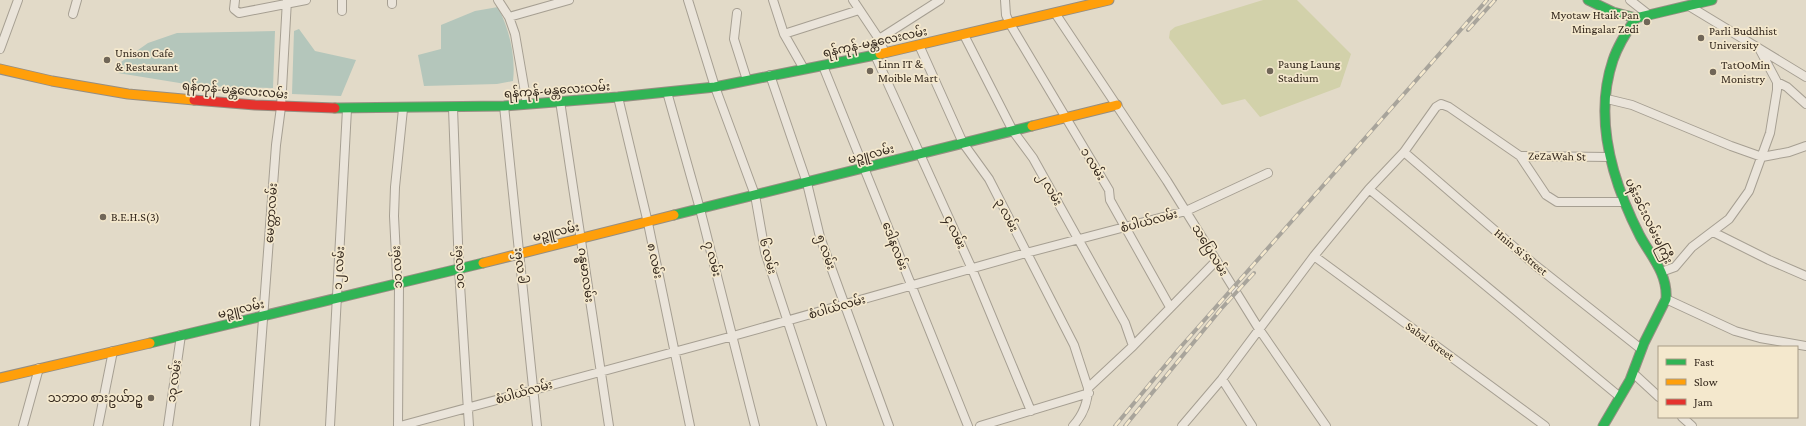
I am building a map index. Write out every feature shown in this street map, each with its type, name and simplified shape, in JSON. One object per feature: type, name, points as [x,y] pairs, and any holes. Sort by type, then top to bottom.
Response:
[{"type":"main road","name":"ရန်ကုန်-မန္တလေးလမ်း","points":[[0,69],[52,81],[128,94],[281,107],[403,109],[504,106],[618,97],[715,86],[875,55],[1055,13],[1095,1],[1108,0]]},
{"type":"main road","points":[[1588,0],[1613,12],[1636,18],[1712,0]]},
{"type":"main road","name":"ပန်းခင်းလမ်းမကြီး","points":[[1636,18],[1624,35],[1611,64],[1606,99],[1606,136],[1609,157],[1619,191],[1642,239],[1661,272],[1665,284],[1666,300]]},
{"type":"main road","name":"မဉ္ဇူလမ်း","points":[[0,378],[264,316],[338,297],[399,284],[518,253],[648,223],[1117,105]]},
{"type":"main road","points":[[1603,426],[1632,373],[1641,349],[1666,300]]},
{"type":"street","points":[[0,48],[18,0]]},
{"type":"street","points":[[72,14],[77,0]]},
{"type":"street","points":[[235,0],[234,9],[239,13],[287,2],[306,0]]},
{"type":"street","points":[[342,0],[342,11]]},
{"type":"street","points":[[498,0],[509,17],[515,34],[527,104]]},
{"type":"street","points":[[509,17],[569,0]]},
{"type":"street","name":"၆ လမ်း","points":[[688,0],[715,86],[755,195],[765,252],[822,426]]},
{"type":"street","points":[[773,0],[784,34],[804,69]]},
{"type":"street","points":[[853,0],[879,39],[884,52]]},
{"type":"street","points":[[879,39],[940,0]]},
{"type":"street","name":"၁ လမ်း","points":[[1005,0],[1006,15],[1010,24],[1109,190],[1110,200],[1124,227],[1170,307]]},
{"type":"street","points":[[1630,0],[1649,16]]},
{"type":"street","name":"မေတ္တာလမ်း","points":[[255,426],[276,145],[281,107],[287,2]]},
{"type":"street","points":[[1689,6],[1806,77]]},
{"type":"street","points":[[784,34],[859,10]]},
{"type":"street","points":[[736,13],[734,39],[747,80]]},
{"type":"street","name":"သပြေလမ်း","points":[[1055,13],[1186,211],[1259,329],[1326,426]]},
{"type":"street","name":"၂ လမ်း","points":[[964,35],[1013,132],[1032,158],[1126,323],[1133,346]]},
{"type":"street","name":"၃ လမ်း","points":[[919,45],[963,143],[989,179],[1074,345],[1089,391]]},
{"type":"street","points":[[1760,50],[1777,82],[1787,87],[1806,104]]},
{"type":"street","name":"၄ လမ်း","points":[[875,55],[972,269],[1031,411]]},
{"type":"street","name":"ဒေါနလမ်း","points":[[823,66],[968,426]]},
{"type":"street","name":"၅ လမ်း","points":[[770,75],[807,183],[820,236],[889,426]]},
{"type":"street","points":[[1661,272],[1675,267],[1692,247],[1729,219],[1749,191],[1770,133],[1777,82]]},
{"type":"street","name":"၇ လမ်း","points":[[667,92],[700,209],[755,426]]},
{"type":"street","name":"၈ လမ်း","points":[[618,97],[648,223],[690,426]]},
{"type":"street","points":[[1606,99],[1632,105],[1731,146],[1762,157],[1789,152],[1806,146]]},
{"type":"street","name":"ဂန္ဓမာလမ်း","points":[[560,101],[609,426]]},
{"type":"street","name":"ZeZaWah St","points":[[1404,152],[1436,107],[1442,104],[1448,106],[1520,156],[1609,157]]},
{"type":"street","name":"၉ လမ်း","points":[[504,106],[536,426]]},
{"type":"street","name":"၁၀ လမ်း","points":[[453,108],[459,269],[469,426]]},
{"type":"street","name":"၁၂ လမ်း","points":[[330,426],[347,109]]},
{"type":"street","name":"၁၁ လမ်း","points":[[399,426],[399,284],[397,276],[394,216],[395,187],[403,109]]},
{"type":"street","points":[[1182,426],[1222,379],[1314,256],[1369,189],[1404,152]]},
{"type":"street","name":"Hnin Si Street","points":[[1404,152],[1535,265],[1641,349]]},
{"type":"street","points":[[1520,156],[1546,194],[1557,202],[1624,202]]},
{"type":"street","name":"စံပါယ်လမ်း","points":[[399,426],[733,336],[1026,253],[1186,211],[1268,173]]},
{"type":"street","points":[[1369,189],[1620,397]]},
{"type":"street","points":[[1713,232],[1769,260],[1806,276]]},
{"type":"street","name":"Sabal Street","points":[[1314,256],[1546,426]]},
{"type":"street","points":[[980,426],[1031,411],[1089,391],[1216,261]]},
{"type":"street","points":[[1666,300],[1744,334],[1806,346]]},
{"type":"street","name":"၁၃ လမ်း","points":[[168,426],[181,335]]},
{"type":"street","points":[[98,426],[114,351]]},
{"type":"street","points":[[23,426],[39,368]]},
{"type":"street","points":[[1632,373],[1658,396]]},
{"type":"street","points":[[1222,379],[1252,426]]},
{"type":"street","points":[[1073,426],[1082,417],[1089,391]]},
{"type":"street","points":[[1683,418],[1692,426]]},
{"type":"green space","name":"Paung Laung Stadium","points":[[1263,0],[1297,0],[1351,54],[1340,87],[1260,117],[1245,99],[1222,105],[1169,38],[1170,31],[1175,27]]},
{"type":"shaded area","points":[[498,7],[511,43],[514,72],[513,81],[497,84],[424,86],[418,55],[441,49],[441,25],[475,11]]},
{"type":"shaded area","points":[[299,29],[315,51],[356,60],[341,96],[292,94],[294,31]]},
{"type":"shaded area","points":[[275,31],[273,88],[198,86],[118,73],[121,62],[148,43],[177,33]]},
{"type":"railway","points":[[1115,426],[1178,350],[1487,0]]},
{"type":"railway","points":[[1468,30],[1495,0]]},
{"type":"railway","points":[[1125,426],[1221,309],[1254,273]]},
{"type":"traffic: fast","points":[[1588,0],[1613,12],[1636,18],[1712,0]]},
{"type":"traffic: fast","points":[[1603,426],[1630,380],[1644,343],[1665,303],[1667,291],[1663,276],[1632,220],[1623,199],[1610,156],[1607,135],[1605,112],[1611,66],[1618,47],[1636,18]]},
{"type":"traffic: fast","points":[[335,108],[504,106],[618,97],[715,87],[880,54]]},
{"type":"traffic: fast","points":[[674,215],[1032,126]]},
{"type":"traffic: fast","points":[[150,343],[483,263]]},
{"type":"traffic: slow","points":[[880,54],[1109,0]]},
{"type":"traffic: slow","points":[[0,69],[52,81],[128,94],[194,100]]},
{"type":"traffic: slow","points":[[1032,126],[1117,105]]},
{"type":"traffic: slow","points":[[483,263],[674,215]]},
{"type":"traffic: slow","points":[[0,378],[150,343]]},
{"type":"traffic: jam","points":[[194,100],[255,105],[335,108]]},
{"type":"place","name":"Myotaw Htaik Pan Mingalar Zedi","points":[[1647,22]]},
{"type":"place","name":"Parli Buddhist University","points":[[1701,38]]},
{"type":"place","name":"Unison Cafe & Restaurant","points":[[107,60]]},
{"type":"place","name":"Linn IT & Moible Mart","points":[[870,71]]},
{"type":"place","name":"Paung Laung Stadium","points":[[1270,71]]},
{"type":"place","name":"TatOoMin Monistry","points":[[1713,72]]},
{"type":"place","name":"B.E.H.S(3)","points":[[103,217]]},
{"type":"place","name":"သဘာဝ စားဥယ်ာဥ္","points":[[151,398]]}]
